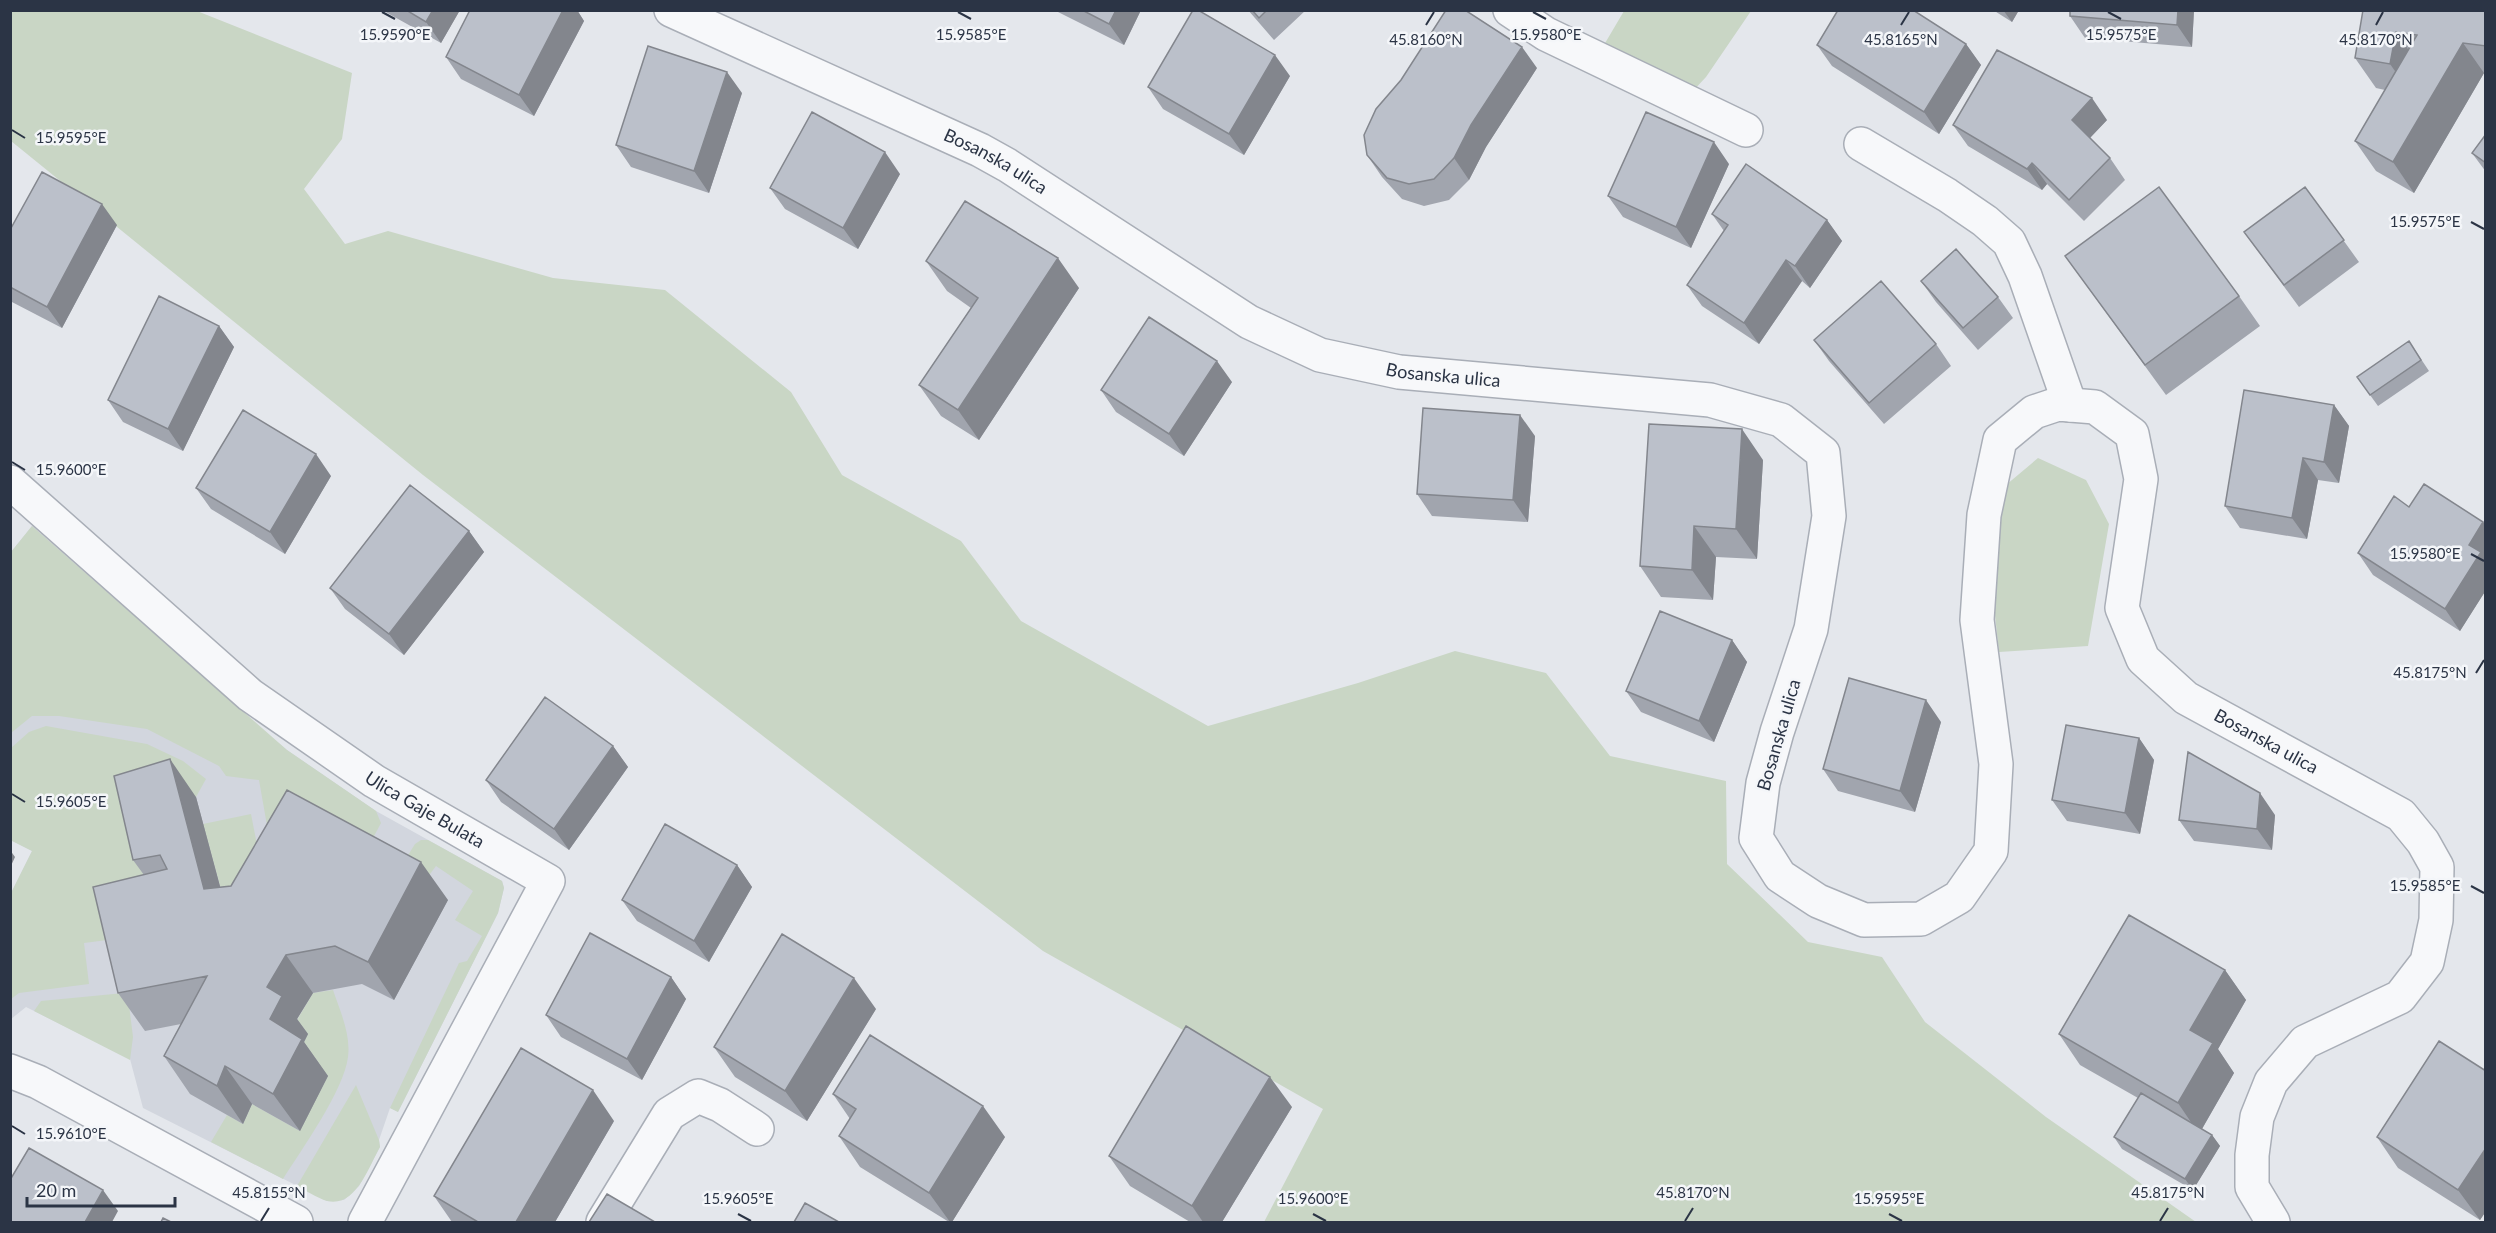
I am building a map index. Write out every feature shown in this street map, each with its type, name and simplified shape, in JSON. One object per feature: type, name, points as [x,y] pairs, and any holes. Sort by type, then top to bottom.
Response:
[{"type":"street","name":"Bosanska ulica","points":[[671,10],[980,150],[1008,165],[1249,322],[1320,355],[1399,372],[1710,400],[1781,420],[1823,453],[1829,516],[1811,629],[1777,732],[1763,783],[1756,838],[1780,876],[1818,901],[1864,920],[1922,919],[1959,897],[1991,851],[1996,764],[1977,620],[1984,515],[2000,440],[2034,412],[2058,404],[2095,407],[2132,434],[2141,479],[2122,608],[2143,659],[2186,698],[2401,815],[2423,842],[2437,867],[2436,920],[2427,962],[2400,997],[2306,1042],[2271,1082],[2257,1117],[2252,1155],[2252,1187],[2273,1222]]},
{"type":"street","points":[[1510,10],[1546,34],[1746,130]]},
{"type":"street","points":[[1861,144],[1947,195],[1986,221],[2009,242],[2025,276],[2070,405]]},
{"type":"street","name":"Ulica Gaje Bulata","points":[[10,482],[250,695],[374,782],[548,881],[365,1222]]},
{"type":"street","points":[[10,1071],[38,1082],[296,1222]]},
{"type":"street","points":[[603,1222],[669,1114],[698,1096],[720,1105],[757,1129]]},
{"type":"shaded area","points":[[32,526],[234,707],[287,750],[376,811],[502,881],[504,888],[498,913],[398,1112],[390,1108],[379,1140],[380,1147],[359,1186],[344,1200],[327,1201],[143,1108],[130,1059],[26,1007],[11,1019],[10,895],[32,851],[11,840],[11,552]]},
{"type":"green space","points":[[10,11],[197,11],[352,73],[342,139],[304,189],[345,244],[388,231],[553,278],[665,290],[791,392],[842,475],[961,541],[1021,621],[1208,726],[1358,683],[1455,651],[1546,673],[1610,756],[1726,781],[1727,864],[1808,942],[1882,957],[1925,1022],[2046,1117],[2196,1222],[1264,1222],[1323,1109],[1043,951],[423,475],[11,141]]},
{"type":"green space","points":[[1624,11],[1751,11],[1706,77],[1692,92],[1601,50]]},
{"type":"green space","points":[[2038,458],[2086,480],[2109,524],[2088,646],[1999,652],[1988,551],[2006,485]]},
{"type":"green space","points":[[32,526],[287,750],[376,811],[381,823],[364,855],[274,865],[259,780],[226,776],[219,766],[147,729],[59,716],[32,716],[11,733],[11,552]]},
{"type":"green space","points":[[46,726],[147,744],[183,761],[206,779],[196,797],[160,898],[123,938],[84,943],[89,984],[19,993],[11,999],[10,895],[32,851],[10,840],[11,748],[29,732]]},
{"type":"green space","points":[[251,814],[266,891],[225,904],[203,824]]},
{"type":"green space","points":[[421,840],[428,840],[502,881],[504,888],[498,913],[398,1112],[390,1108],[459,963],[467,961],[482,936],[455,920],[473,891],[436,866],[421,886],[397,873],[415,844]]},
{"type":"green space","points":[[333,990],[348,1040],[345,1070],[331,1102],[283,1179],[211,1142],[227,1115],[243,1124],[252,1104],[300,1131],[294,1025],[313,993]]},
{"type":"green space","points":[[124,993],[128,997],[133,1037],[130,1060],[34,1011],[41,1001]]},
{"type":"green space","points":[[356,1085],[380,1147],[354,1192],[337,1201],[327,1201],[297,1186]]},
{"type":"building","points":[[406,10],[433,10],[426,22]]},
{"type":"building","points":[[470,10],[563,10],[519,95],[446,57]]},
{"type":"building","points":[[1082,10],[1116,10],[1109,24]]},
{"type":"building","points":[[1193,10],[1198,10],[1275,55],[1229,134],[1148,87]]},
{"type":"building","points":[[1252,10],[1267,10],[1259,18]]},
{"type":"building","points":[[1446,10],[1465,10],[1522,47],[1471,125],[1454,158],[1434,179],[1409,184],[1387,178],[1367,155],[1364,135],[1376,109],[1401,80]]},
{"type":"building","points":[[1838,10],[1913,10],[1966,44],[1924,112],[1817,45]]},
{"type":"building","points":[[2070,10],[2178,10],[2177,25],[2070,16]]},
{"type":"building","points":[[2363,10],[2486,10],[2486,46],[2463,43],[2393,162],[2355,141],[2417,35],[2396,32],[2390,64],[2355,58]]},
{"type":"building","points":[[648,46],[727,72],[694,171],[616,145]]},
{"type":"building","points":[[1997,50],[2092,98],[2072,120],[2110,158],[2069,200],[2032,163],[2027,169],[1953,125]]},
{"type":"building","points":[[812,112],[885,152],[843,228],[770,188]]},
{"type":"building","points":[[1646,112],[1714,142],[1676,227],[1608,196]]},
{"type":"building","points":[[2486,134],[2486,163],[2472,153]]},
{"type":"building","points":[[1746,164],[1827,220],[1795,266],[1786,260],[1744,323],[1687,285],[1728,225],[1712,214]]},
{"type":"building","points":[[42,172],[102,204],[47,307],[10,287],[10,230]]},
{"type":"building","points":[[2159,187],[2239,296],[2145,365],[2065,256]]},
{"type":"building","points":[[2305,187],[2344,240],[2284,285],[2244,232]]},
{"type":"building","points":[[965,201],[1058,258],[958,410],[919,385],[978,298],[926,261]]},
{"type":"building","points":[[1956,249],[1998,297],[1963,328],[1921,281]]},
{"type":"building","points":[[1881,281],[1936,344],[1869,403],[1814,340]]},
{"type":"building","points":[[159,296],[219,326],[168,429],[108,400]]},
{"type":"building","points":[[1149,317],[1217,361],[1169,434],[1101,390]]},
{"type":"building","points":[[2409,341],[2421,360],[2370,395],[2357,377]]},
{"type":"building","points":[[2244,390],[2334,405],[2324,462],[2303,458],[2292,518],[2225,506]]},
{"type":"building","points":[[1423,408],[1520,415],[1513,500],[1417,494]]},
{"type":"building","points":[[243,410],[316,454],[270,532],[196,488]]},
{"type":"building","points":[[1649,424],[1742,429],[1736,529],[1694,526],[1692,570],[1640,566]]},
{"type":"building","points":[[2424,484],[2483,522],[2469,545],[2481,552],[2445,609],[2358,553],[2394,496],[2409,507]]},
{"type":"building","points":[[410,485],[469,531],[389,634],[330,588]]},
{"type":"building","points":[[1660,611],[1732,640],[1699,721],[1626,691]]},
{"type":"building","points":[[1849,678],[1926,700],[1900,791],[1823,769]]},
{"type":"building","points":[[545,697],[613,746],[554,829],[486,780]]},
{"type":"building","points":[[2066,725],[2139,738],[2125,813],[2052,800]]},
{"type":"building","points":[[2188,752],[2260,793],[2257,829],[2179,820]]},
{"type":"building","points":[[170,759],[204,889],[231,886],[287,790],[421,862],[368,962],[335,946],[286,955],[267,987],[282,996],[270,1019],[302,1039],[273,1094],[225,1066],[217,1086],[164,1056],[207,976],[118,993],[93,887],[167,869],[160,855],[133,860],[114,776]]},
{"type":"building","points":[[665,824],[737,865],[694,941],[622,900]]},
{"type":"building","points":[[2129,915],[2225,970],[2190,1030],[2213,1043],[2178,1103],[2059,1034]]},
{"type":"building","points":[[590,933],[671,977],[627,1059],[546,1015]]},
{"type":"building","points":[[782,934],[854,978],[785,1091],[714,1047]]},
{"type":"building","points":[[1186,1026],[1270,1077],[1192,1206],[1109,1156]]},
{"type":"building","points":[[870,1035],[983,1106],[929,1193],[839,1136],[856,1109],[833,1094]]},
{"type":"building","points":[[2439,1041],[2486,1071],[2486,1148],[2458,1190],[2377,1137]]},
{"type":"building","points":[[521,1048],[593,1090],[516,1222],[478,1222],[434,1196]]},
{"type":"building","points":[[2141,1093],[2212,1135],[2185,1179],[2114,1137]]},
{"type":"building","points":[[29,1148],[103,1190],[85,1222],[10,1222],[10,1180]]},
{"type":"building","points":[[607,1194],[655,1222],[589,1222]]},
{"type":"building","points":[[805,1203],[839,1222],[794,1222]]}]
